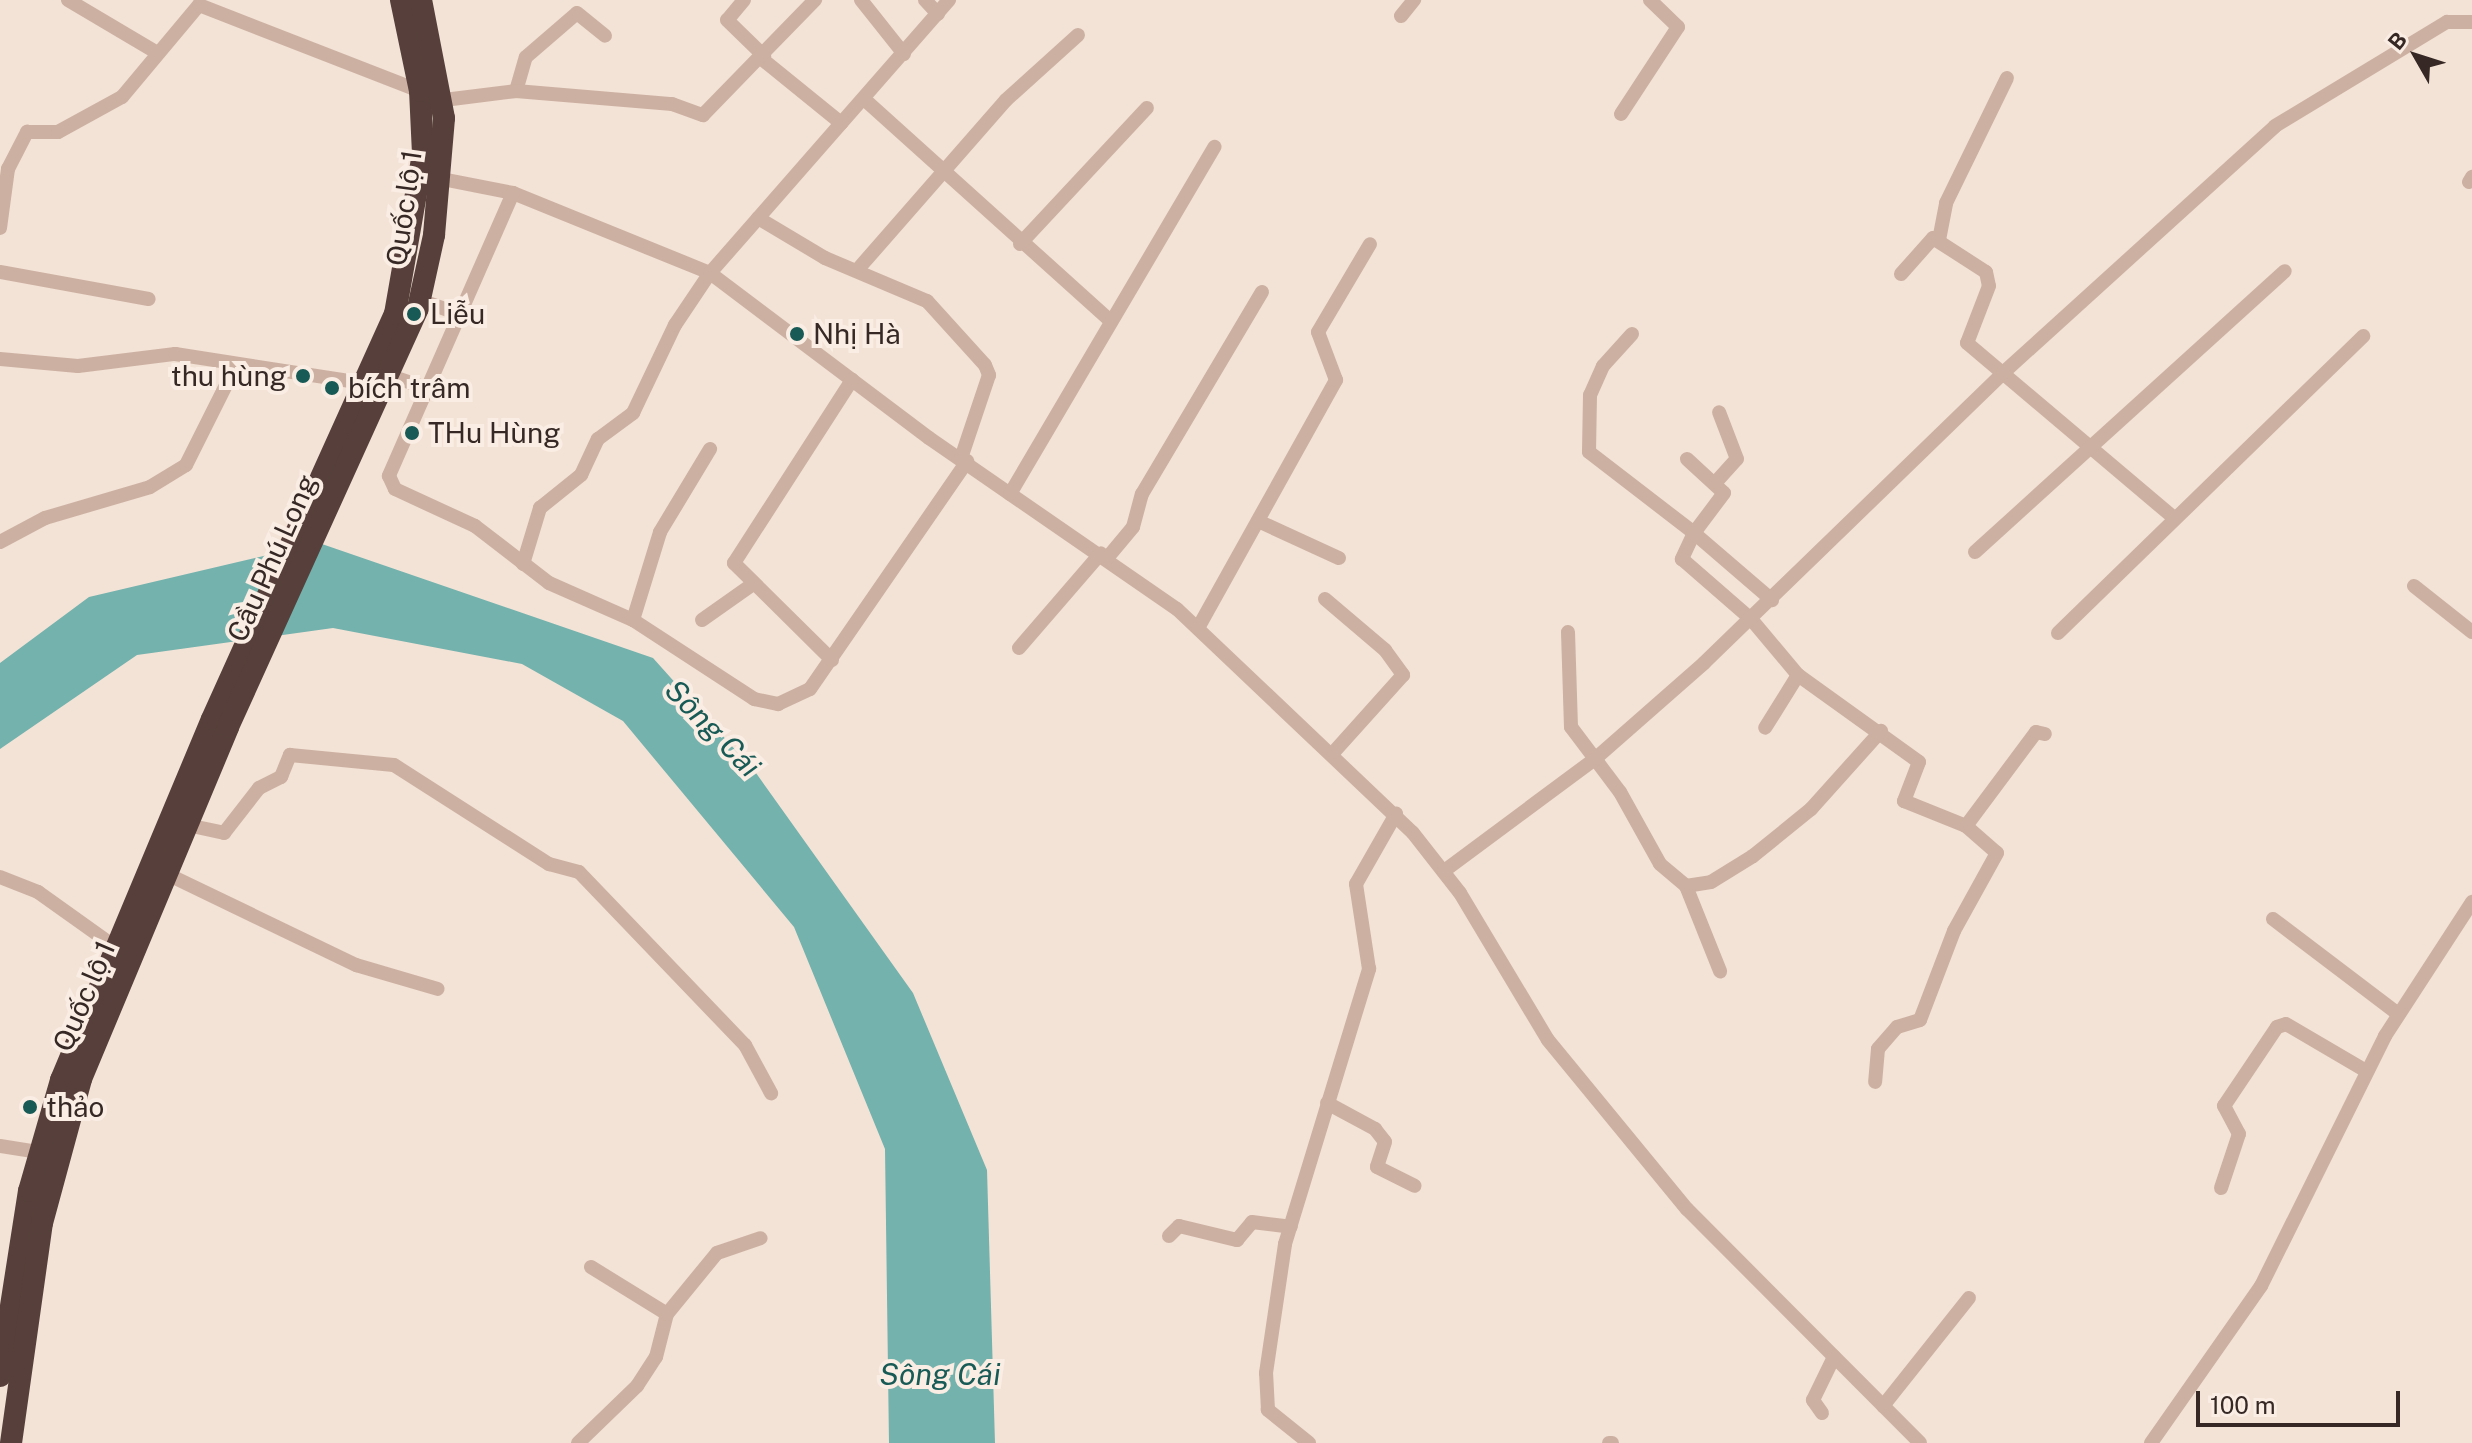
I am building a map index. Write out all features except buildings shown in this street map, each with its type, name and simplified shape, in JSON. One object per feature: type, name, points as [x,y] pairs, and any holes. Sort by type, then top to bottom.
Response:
[{"type":"highway","name":"Quốc lộ 1","points":[[360,413],[362,383],[395,314],[413,244],[423,154],[420,91],[401,0]]},
{"type":"highway","name":"Quốc lộ 1","points":[[360,413],[391,376],[420,300],[442,179],[444,100],[421,0]]},
{"type":"highway","name":"Cầu Phú Long","points":[[220,723],[360,413]]},
{"type":"highway","name":"Quốc lộ 1","points":[[11,1443],[57,1150],[106,1016],[192,826],[220,723]]},
{"type":"highway","name":"Quốc lộ 1","points":[[0,1376],[38,1152],[115,947],[220,723]]},
{"type":"street","points":[[68,0],[156,52]]},
{"type":"street","points":[[744,0],[727,20],[763,58],[841,123]]},
{"type":"street","points":[[444,100],[516,91],[672,104],[703,115],[763,58],[815,0]]},
{"type":"street","points":[[861,0],[904,54]]},
{"type":"street","points":[[925,0],[938,14]]},
{"type":"street","points":[[523,564],[540,508],[587,468],[598,439],[633,413],[675,325],[710,273],[949,0]]},
{"type":"street","points":[[1401,16],[1414,0]]},
{"type":"street","points":[[1621,114],[1678,27],[1650,0]]},
{"type":"street","points":[[0,228],[8,169],[27,132],[58,132],[122,97],[198,2],[420,91]]},
{"type":"street","points":[[516,91],[526,57],[577,13],[605,36]]},
{"type":"street","points":[[1444,871],[1596,758],[1772,600],[2003,373],[2275,126],[2447,22],[2472,22]]},
{"type":"street","points":[[859,268],[1006,100],[1078,35]]},
{"type":"street","points":[[1939,240],[1946,203],[2007,78]]},
{"type":"street","points":[[864,99],[1020,244],[1108,319]]},
{"type":"street","points":[[1020,244],[1147,108]]},
{"type":"street","points":[[1010,494],[1108,319],[1214,147]]},
{"type":"street","points":[[442,179],[513,193],[710,273],[1010,494],[1105,555],[1198,628],[1334,752],[1396,814],[1444,871],[1548,1040],[1687,1209],[1920,1443]]},
{"type":"street","points":[[513,193],[428,389],[398,449],[391,485],[475,526],[523,564],[633,620],[766,703],[810,689],[832,660],[964,460],[989,375],[985,365],[927,301],[859,268],[825,258],[758,218]]},
{"type":"street","points":[[1901,274],[1925,239],[1939,240],[1990,278],[1965,339],[2173,517]]},
{"type":"street","points":[[1198,628],[1336,380],[1318,332],[1370,244]]},
{"type":"street","points":[[1975,552],[2285,271]]},
{"type":"street","points":[[0,272],[149,299]]},
{"type":"street","points":[[1019,648],[1133,527],[1142,494],[1262,292]]},
{"type":"street","points":[[420,300],[459,314]]},
{"type":"street","points":[[1632,334],[1603,366],[1590,395],[1589,452],[1694,533],[1772,600]]},
{"type":"street","points":[[2058,633],[2173,517],[2363,336]]},
{"type":"street","points":[[0,359],[78,366],[154,353],[362,383]]},
{"type":"street","points":[[0,542],[45,518],[150,487],[186,465],[235,367]]},
{"type":"street","points":[[391,376],[428,389]]},
{"type":"street","points":[[832,660],[734,563],[852,380]]},
{"type":"street","points":[[1716,482],[1737,459],[1719,412]]},
{"type":"street","points":[[633,620],[660,532],[710,449]]},
{"type":"street","points":[[1687,459],[1716,482],[1724,493],[1694,533],[1682,559],[1751,619],[1798,675],[1881,731],[1920,765],[1904,801],[1966,826],[1992,847],[1996,860],[1954,931],[1920,1020],[1897,1027],[1882,1042],[1875,1082]]},
{"type":"street","points":[[1258,521],[1339,558]]},
{"type":"street","points":[[702,620],[753,584]]},
{"type":"street","points":[[2414,586],[2472,632]]},
{"type":"street","points":[[1325,599],[1385,650],[1403,675],[1334,752]]},
{"type":"street","points":[[1568,632],[1569,721],[1596,758],[1660,864],[1686,886],[1720,971]]},
{"type":"street","points":[[1765,728],[1798,675]]},
{"type":"street","points":[[1686,886],[1711,882],[1753,856],[1811,809],[1881,731]]},
{"type":"street","points":[[1966,826],[2036,732],[2045,734]]},
{"type":"street","points":[[192,826],[224,833],[259,788],[281,777],[290,755],[394,765],[549,864],[579,872],[745,1045],[771,1093]]},
{"type":"street","points":[[1309,1443],[1293,1438],[1265,1403],[1291,1227],[1369,969],[1356,884],[1396,814]]},
{"type":"street","points":[[169,875],[356,965],[438,989]]},
{"type":"street","points":[[0,877],[38,892],[115,947]]},
{"type":"street","points":[[2151,1443],[2261,1286],[2366,1071],[2398,1014],[2472,902]]},
{"type":"street","points":[[2273,919],[2398,1014]]},
{"type":"street","points":[[2221,1188],[2239,1134],[2224,1106],[2277,1027],[2286,1024],[2366,1071]]},
{"type":"street","points":[[1327,1103],[1375,1129],[1385,1142],[1377,1167],[1415,1186]]},
{"type":"street","points":[[0,1146],[38,1152]]},
{"type":"street","points":[[1169,1236],[1179,1226],[1237,1240],[1252,1222],[1291,1227]]},
{"type":"street","points":[[578,1443],[637,1386],[656,1357],[667,1314],[717,1253],[761,1238]]},
{"type":"street","points":[[591,1267],[667,1314]]},
{"type":"street","points":[[1883,1406],[1969,1298]]},
{"type":"street","points":[[1822,1413],[1813,1400],[1834,1357]]},
{"type":"water","name":"Sông Cái","points":[[319,543],[653,658],[756,773],[913,993],[987,1170],[995,1443],[889,1443],[885,1149],[794,927],[623,721],[522,664],[333,628],[137,655],[0,749],[0,663],[89,597]]},
{"type":"place","name":"Liễu","points":[[414,314]]},
{"type":"place","name":"Nhị Hà","points":[[797,334]]},
{"type":"place","name":"thu hùng","points":[[303,376]]},
{"type":"place","name":"bích trâm","points":[[332,388]]},
{"type":"place","name":"THu Hùng","points":[[412,433]]},
{"type":"place","name":"thảo","points":[[30,1107]]}]
